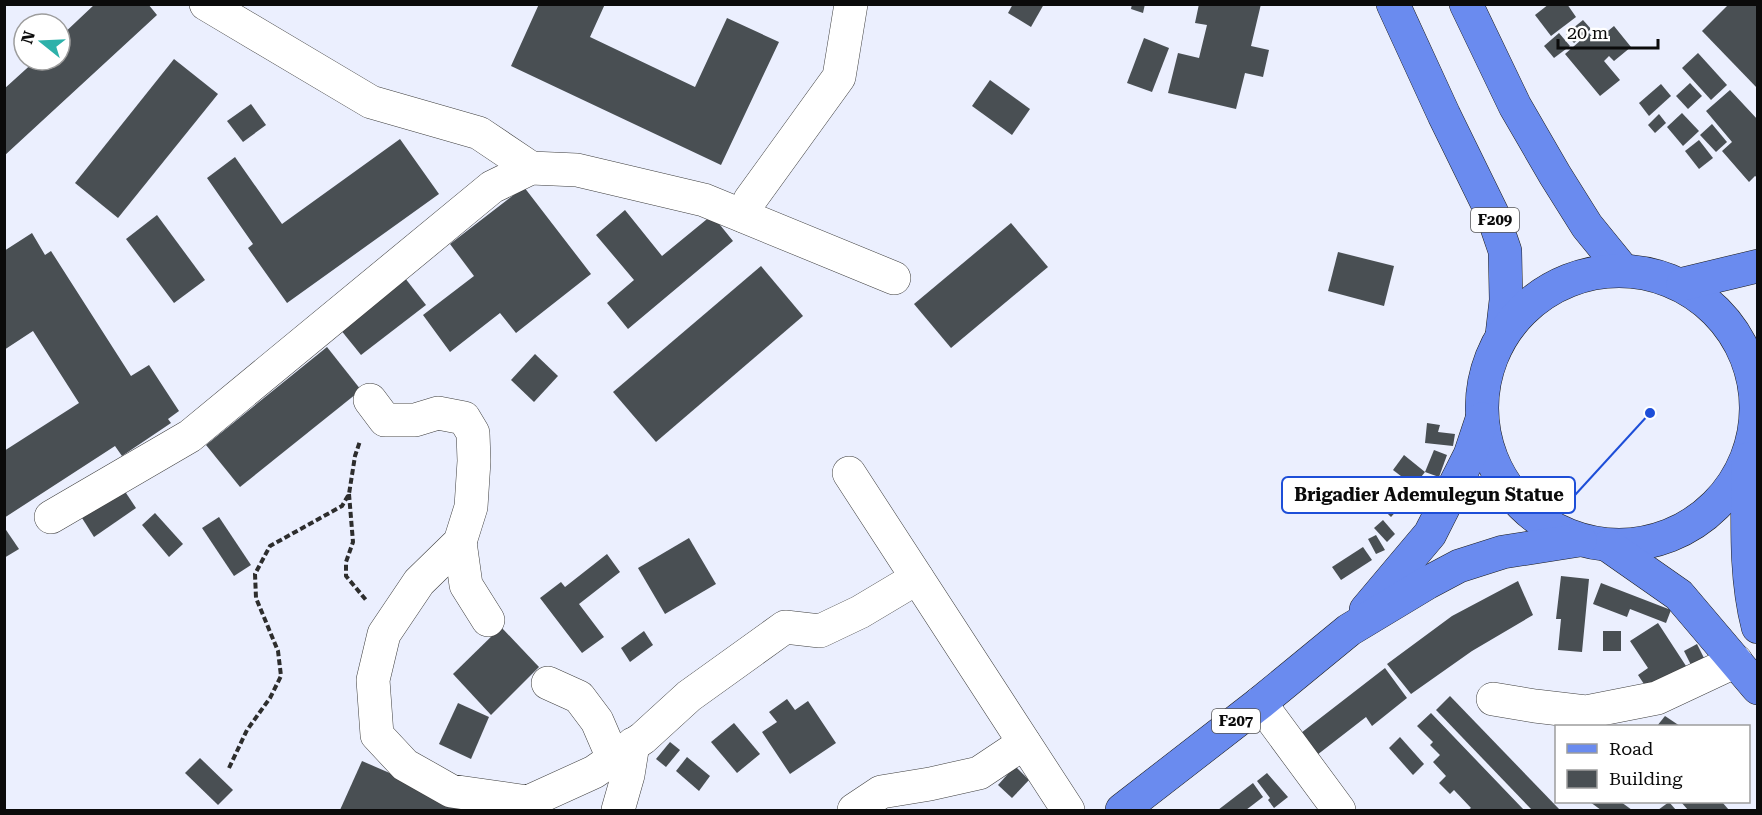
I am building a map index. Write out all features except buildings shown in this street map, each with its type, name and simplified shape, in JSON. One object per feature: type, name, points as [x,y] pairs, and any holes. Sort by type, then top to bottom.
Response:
[{"type":"main road","name":"F209","points":[[1394,4],[1444,115],[1492,213],[1505,251],[1506,300],[1502,335],[1487,377],[1482,418],[1488,451],[1502,482],[1523,507],[1550,527],[1594,543],[1679,595],[1758,688]]},
{"type":"main road","points":[[1466,4],[1515,106],[1587,226],[1622,269]]},
{"type":"main road","points":[[1683,284],[1758,266]]},
{"type":"main road","name":"F209","points":[[1502,335],[1524,307],[1553,286],[1587,273],[1622,269],[1683,284],[1717,309],[1742,344],[1756,385],[1756,422],[1748,457],[1748,540],[1753,608],[1758,627]]},
{"type":"main road","name":"F207","points":[[1349,630],[1430,534],[1470,455],[1482,418]]},
{"type":"main road","name":"F209","points":[[1594,543],[1652,542],[1693,525],[1726,495],[1748,457]]},
{"type":"main road","name":"F207","points":[[1122,810],[1260,703],[1349,630],[1459,566],[1503,552],[1594,543]]},
{"type":"street","points":[[206,4],[371,102],[478,133],[531,168]]},
{"type":"street","points":[[744,216],[750,200],[839,77],[851,4]]},
{"type":"street","points":[[51,517],[190,436],[492,187],[531,168],[577,170],[704,200],[894,278]]},
{"type":"street","points":[[370,400],[385,420],[415,420],[438,413],[464,418],[473,433],[471,507],[460,542],[466,585],[488,620]]},
{"type":"street","points":[[849,473],[1068,810]]},
{"type":"street","points":[[460,542],[419,582],[384,633],[373,680],[377,735],[405,765],[451,791],[528,802],[594,772],[690,696],[785,627],[820,631],[860,612],[916,578]]},
{"type":"street","points":[[1493,699],[1586,712],[1657,698],[1736,662]]},
{"type":"street","points":[[548,683],[579,697],[623,751],[628,775],[618,810]]},
{"type":"street","points":[[1260,703],[1339,810]]},
{"type":"street","points":[[854,810],[881,792],[979,773],[1024,743]]},
{"type":"path","points":[[370,400],[355,456],[350,494],[352,542],[346,562],[346,576],[366,600],[394,619]]},
{"type":"path","points":[[229,768],[248,730],[270,698],[281,676],[278,651],[256,598],[255,574],[270,546],[342,506],[350,494]]},
{"type":"place","name":"Brigadier Ademulegun Statue","points":[[1650,413]]}]
